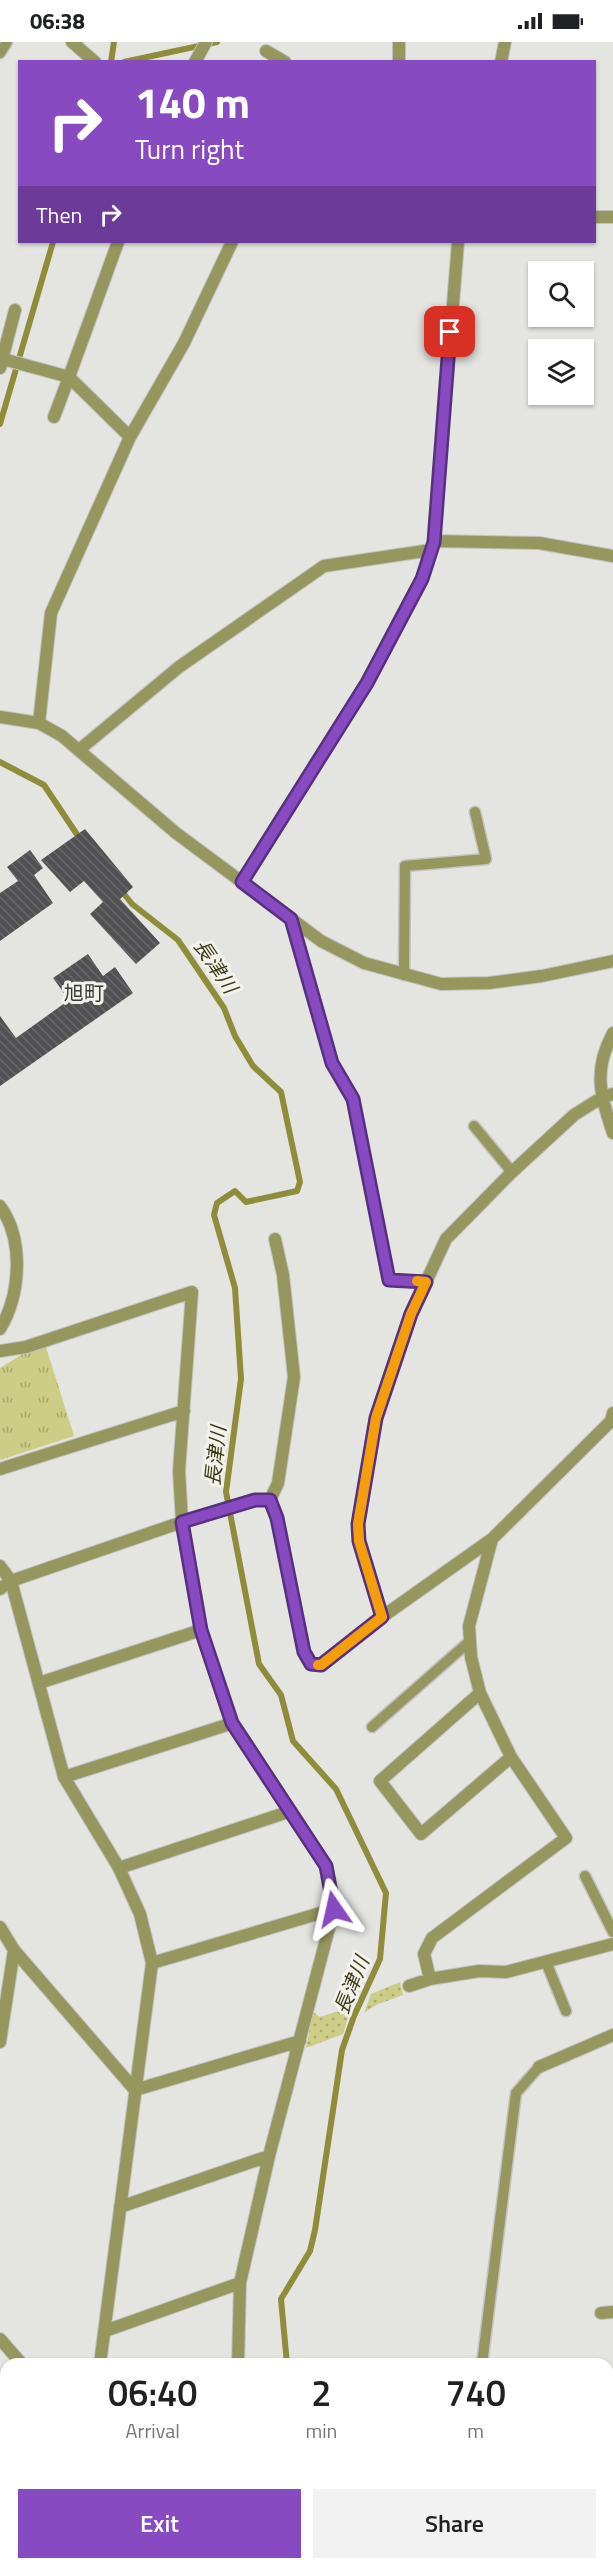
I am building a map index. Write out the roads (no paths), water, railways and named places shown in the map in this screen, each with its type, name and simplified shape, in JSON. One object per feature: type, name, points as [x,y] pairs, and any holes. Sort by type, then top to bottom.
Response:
[{"type":"street","points":[[72,42],[93,60]]},
{"type":"street","points":[[196,60],[206,42]]},
{"type":"street","points":[[399,42],[399,60]]},
{"type":"street","points":[[502,60],[506,42]]},
{"type":"street","points":[[266,51],[282,60]]},
{"type":"street","points":[[596,217],[613,217]]},
{"type":"street","points":[[54,417],[118,243]]},
{"type":"street","points":[[39,723],[51,613],[130,436],[184,343],[232,243]]},
{"type":"street","points":[[242,882],[367,683],[422,579],[433,546],[458,243]]},
{"type":"street","points":[[15,310],[1,364],[69,377],[130,436]]},
{"type":"street","points":[[80,750],[178,667],[324,566],[433,546],[539,543],[613,556]]},
{"type":"street","points":[[0,717],[39,723],[62,736],[176,833],[321,941],[364,963],[441,984],[489,983],[542,976],[613,961]]},
{"type":"street","points":[[291,919],[332,1063],[353,1099],[389,1280],[426,1282]]},
{"type":"street","points":[[613,1033],[605,1047],[599,1080],[607,1096],[613,1133]]},
{"type":"street","points":[[382,1617],[359,1541],[358,1524],[376,1418],[411,1314],[446,1239],[512,1172],[574,1114],[607,1096]]},
{"type":"street","points":[[0,1206],[8,1217],[19,1268],[7,1317],[0,1329]]},
{"type":"street","points":[[275,1239],[283,1275],[294,1377],[278,1483],[270,1500],[277,1518],[304,1652],[311,1664],[321,1665],[382,1617],[492,1539],[611,1421],[613,1413]]},
{"type":"street","points":[[0,1351],[26,1347],[192,1292],[179,1471],[182,1522],[201,1630],[232,1723],[326,1866],[334,1909],[269,2156],[240,2283],[238,2358]]},
{"type":"street","points":[[0,1469],[184,1411]]},
{"type":"street","points":[[0,1589],[11,1581],[182,1522],[255,1500],[270,1500]]},
{"type":"street","points":[[430,1979],[424,1953],[432,1938],[566,1838],[511,1757],[480,1693],[471,1657],[469,1626],[492,1539]]},
{"type":"street","points":[[0,1566],[11,1581],[64,1777],[119,1868],[140,1914],[152,1964],[101,2358]]},
{"type":"street","points":[[39,1683],[201,1630]]},
{"type":"street","points":[[480,1693],[380,1781],[422,1834],[511,1757]]},
{"type":"street","points":[[64,1777],[232,1723]]},
{"type":"street","points":[[119,1868],[291,1811]]},
{"type":"street","points":[[152,1964],[334,1909]]},
{"type":"street","points":[[0,1927],[14,1950],[135,2090]]},
{"type":"street","points":[[409,1986],[430,1979],[479,1971],[506,1972],[613,1944]]},
{"type":"street","points":[[0,2042],[14,1950]]},
{"type":"street","points":[[539,2067],[613,2035]]},
{"type":"street","points":[[135,2090],[300,2041]]},
{"type":"street","points":[[120,2207],[269,2156]]},
{"type":"street","points":[[105,2331],[240,2283]]},
{"type":"street","points":[[0,2339],[17,2358]]},
{"type":"lane","points":[[0,52],[7,42]]},
{"type":"lane","points":[[404,975],[405,866],[486,859],[475,813]]},
{"type":"lane","points":[[474,1126],[512,1172]]},
{"type":"lane","points":[[372,1726],[470,1641]]},
{"type":"lane","points":[[585,1876],[613,1932]]},
{"type":"lane","points":[[546,1962],[566,2011]]},
{"type":"lane","points":[[483,2358],[516,2094],[539,2067]]},
{"type":"waterway","points":[[111,60],[114,42]]},
{"type":"waterway","name":"長津川","points":[[133,60],[217,42]]},
{"type":"waterway","name":"長津川","points":[[0,424],[53,243]]},
{"type":"waterway","name":"長津川","points":[[0,762],[44,785],[80,839]]},
{"type":"waterway","name":"長津川","points":[[120,889],[132,904],[178,940],[224,1008],[235,1036],[253,1066],[281,1092],[300,1182],[297,1191],[246,1202],[235,1191],[217,1203],[214,1215],[235,1288],[241,1379],[226,1492],[259,1664],[281,1695],[293,1741],[336,1789],[386,1893],[380,1959],[354,2016],[342,2050],[310,2251],[281,2299],[286,2358]]},
{"type":"district","name":"旭町","points":[[84,992]]}]
